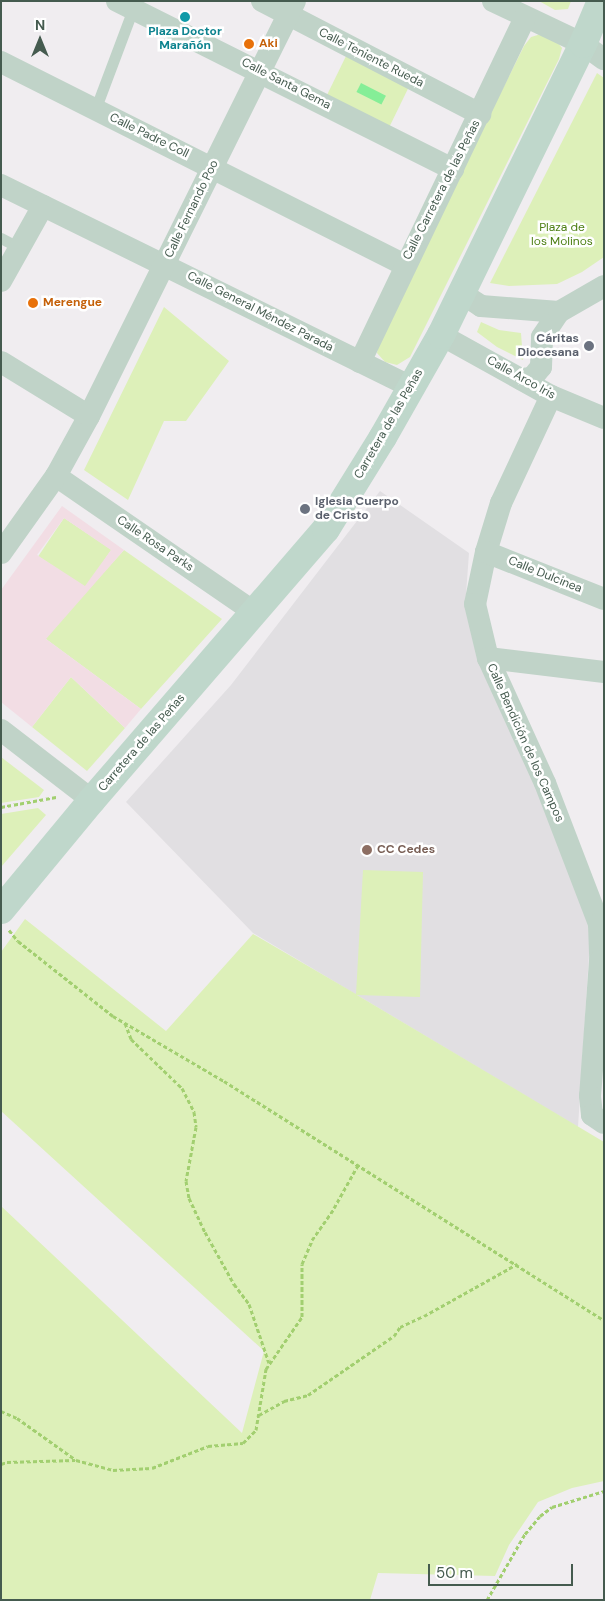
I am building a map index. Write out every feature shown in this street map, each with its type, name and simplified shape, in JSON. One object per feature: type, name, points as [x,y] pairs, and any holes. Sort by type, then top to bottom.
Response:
[{"type":"main road","name":"Carretera de las Peñas","points":[[4,919],[92,800],[326,529],[441,335],[461,293],[593,52],[601,1]]},
{"type":"street","name":"Calle Teniente Rueda","points":[[262,1],[292,8],[480,114]]},
{"type":"street","points":[[493,1],[593,52]]},
{"type":"street","name":"Calle Santa Gema","points":[[125,5],[453,169]]},
{"type":"street","name":"Calle Fernando Poo","points":[[1,553],[56,476],[89,416],[292,8]]},
{"type":"street","name":"Calle Carretera de las Peñas","points":[[360,362],[404,266],[480,114],[525,18]]},
{"type":"street","name":"Calle Padre Coll","points":[[1,62],[212,167],[404,266]]},
{"type":"street","name":"Calle General Méndez Parada","points":[[1,185],[411,387]]},
{"type":"street","points":[[1,281],[11,243],[43,206]]},
{"type":"street","points":[[521,379],[532,378],[541,367],[542,337],[558,312],[604,286]]},
{"type":"street","points":[[461,293],[481,306],[558,312]]},
{"type":"street","name":"Calle Arco Iris","points":[[441,335],[552,396],[604,418]]},
{"type":"street","points":[[1,362],[89,416]]},
{"type":"street","name":"Calle Bendición de los Campos","points":[[552,396],[501,503],[486,552],[475,604],[488,658],[545,783],[599,924],[600,961],[590,1096],[598,1119]]},
{"type":"street","name":"Calle Rosa Parks","points":[[56,476],[254,612]]},
{"type":"street","name":"Calle Dulcinea","points":[[486,552],[604,599]]},
{"type":"street","points":[[488,658],[601,670]]},
{"type":"street","points":[[1,730],[92,800]]},
{"type":"lane","points":[[95,110],[125,5]]},
{"type":"path","points":[[1,807],[61,796]]},
{"type":"path","points":[[4,919],[18,941],[113,1016],[358,1165],[604,1320]]},
{"type":"path","points":[[125,1022],[131,1039],[182,1088],[194,1112],[196,1126],[186,1181],[189,1198],[205,1232],[234,1284],[249,1304],[270,1363]]},
{"type":"path","points":[[1,1464],[7,1462],[76,1460],[113,1470],[152,1468],[208,1446],[243,1443],[256,1430],[266,1369],[302,1317],[304,1294],[302,1264],[312,1240],[334,1208],[358,1165]]},
{"type":"path","points":[[259,1415],[284,1401],[308,1395],[394,1336],[400,1327],[432,1312],[517,1264]]},
{"type":"path","points":[[1,1411],[16,1418],[76,1460]]},
{"type":"path","points":[[487,1600],[525,1534],[540,1516],[552,1507],[604,1491]]},
{"type":"shaded area","points":[[361,83],[386,96],[381,105],[356,92]]},
{"type":"shaded area","name":"CC Cedes","points":[[380,491],[469,553],[465,608],[591,924],[578,1127],[253,933],[126,802],[231,685]]},
{"type":"green space","points":[[539,1],[571,1],[568,9],[555,10]]},
{"type":"green space","points":[[541,34],[554,38],[562,48],[559,59],[410,357],[397,365],[385,362],[377,353],[380,335],[524,46],[531,37]]},
{"type":"green space","points":[[347,54],[410,85],[389,127],[326,96]]},
{"type":"green space","name":"Plaza de los Molinos","points":[[597,73],[604,78],[604,257],[582,272],[557,284],[509,286],[490,283]]},
{"type":"green space","points":[[164,307],[229,361],[186,421],[164,421],[128,500],[84,470]]},
{"type":"green space","points":[[481,322],[499,330],[521,333],[523,360],[497,347],[477,332]]},
{"type":"green space","points":[[64,518],[111,550],[86,588],[38,556]]},
{"type":"green space","points":[[124,550],[222,619],[141,709],[46,639],[1,590],[86,592]]},
{"type":"green space","points":[[71,677],[125,728],[87,771],[32,727]]},
{"type":"green space","points":[[1,757],[44,790],[39,797],[1,803]]},
{"type":"green space","points":[[38,808],[46,815],[1,867],[1,814]]},
{"type":"green space","points":[[363,870],[423,872],[420,997],[357,995],[604,1142],[604,1481],[572,1488],[538,1502],[509,1545],[495,1576],[378,1573],[370,1600],[1,1600],[1,1206],[242,1433],[264,1351],[1,1111],[1,952],[25,919],[166,1031],[253,934],[356,994]]},
{"type":"sand","points":[[62,506],[124,550],[46,639],[141,709],[125,728],[71,677],[32,727],[1,702],[1,590]],"holes":[[[64,518],[111,550],[85,586],[37,555]]]},
{"type":"place","name":"Plaza Doctor Marañón","points":[[185,17]]},
{"type":"place","name":"Aki","points":[[249,44]]},
{"type":"place","name":"Merengue","points":[[33,303]]},
{"type":"place","name":"Cáritas Diocesana","points":[[589,346]]},
{"type":"place","name":"Iglesia Cuerpo de Cristo","points":[[305,509]]},
{"type":"place","name":"CC Cedes","points":[[367,850]]}]
